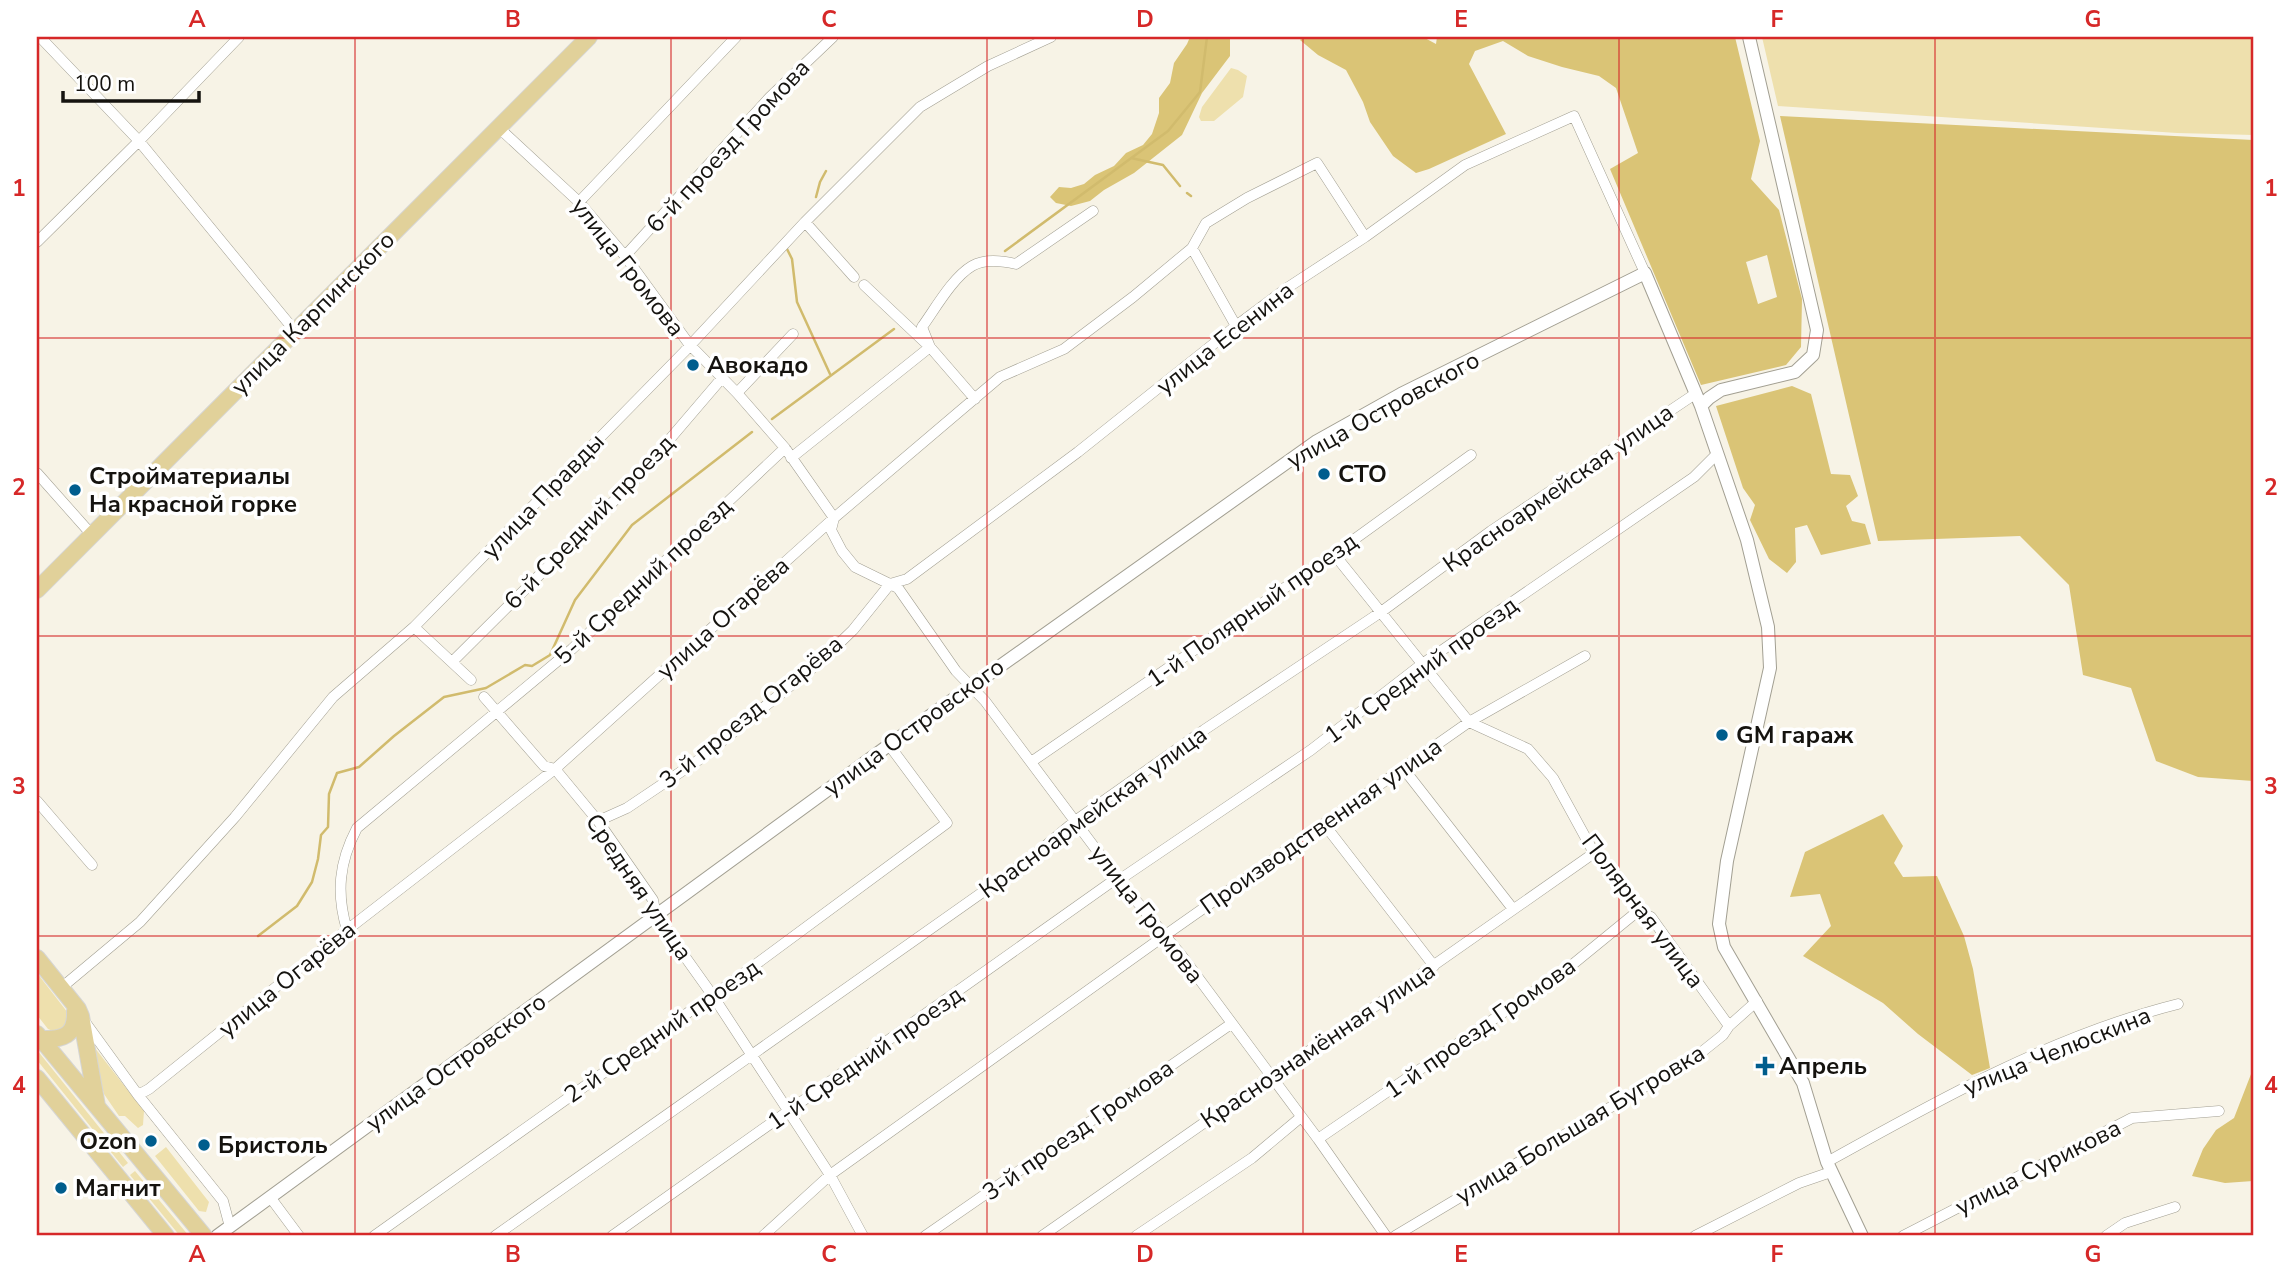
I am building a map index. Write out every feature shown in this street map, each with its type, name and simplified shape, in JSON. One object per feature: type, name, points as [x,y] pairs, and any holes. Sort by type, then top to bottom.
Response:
[{"type":"main road","name":"улица Карпинского","points":[[37,590],[589,37]]},
{"type":"main road","points":[[37,958],[77,1010],[97,1108]]},
{"type":"main road","points":[[38,1036],[59,1039],[66,1036],[72,1030],[77,1010]]},
{"type":"main road","points":[[38,1036],[204,1236]]},
{"type":"main road","points":[[37,1078],[166,1236]]},
{"type":"street","points":[[40,37],[139,141],[295,331]]},
{"type":"street","points":[[37,242],[239,37]]},
{"type":"street","points":[[579,202],[736,37]]},
{"type":"street","name":"6-й проезд Громова","points":[[625,256],[770,97],[833,37]]},
{"type":"street","name":"улица Правды","points":[[61,988],[141,922],[235,817],[333,697],[414,627],[674,362],[805,222],[920,107],[988,66],[1051,37]]},
{"type":"street","points":[[1701,406],[1721,390],[1795,372],[1813,355],[1817,330],[1749,37]]},
{"type":"street","name":"улица Есенина","points":[[890,584],[907,579],[1078,452],[1287,288],[1365,237],[1465,165],[1574,116],[1645,273]]},
{"type":"street","name":"улица Громова","points":[[498,127],[579,202],[625,256],[689,344],[785,448],[834,518],[831,530],[848,559],[865,573],[898,589],[956,671],[972,685],[1118,879],[1182,956],[1318,1139],[1386,1236]]},
{"type":"street","name":"улица Огарёва","points":[[138,1095],[555,769],[834,518],[1000,377],[1063,349],[1192,248],[1206,223],[1247,198],[1317,163],[1365,237]]},
{"type":"street","points":[[930,347],[922,327],[958,278],[973,265],[1000,261],[1016,264],[1093,211]]},
{"type":"street","points":[[805,222],[854,277]]},
{"type":"street","points":[[1192,248],[1236,326]]},
{"type":"street","points":[[1645,273],[1701,406],[1750,552],[1768,626],[1770,668],[1727,861],[1718,924],[1724,947],[1803,1083],[1829,1167],[1861,1236]]},
{"type":"street","name":"улица Островского","points":[[217,1236],[972,685],[1317,441],[1401,394],[1645,273]]},
{"type":"street","points":[[864,285],[930,347],[975,399]]},
{"type":"street","points":[[737,393],[793,334]]},
{"type":"street","points":[[791,458],[930,347]]},
{"type":"street","name":"6-й Средний проезд","points":[[453,662],[634,481],[722,378]]},
{"type":"street","name":"Красноармейская улица","points":[[495,1236],[1031,858],[1075,821],[1292,670],[1381,612],[1492,531],[1695,394]]},
{"type":"street","name":"5-й Средний проезд","points":[[347,930],[340,907],[342,863],[357,828],[572,649],[785,448]]},
{"type":"street","name":"1-й Средний проезд","points":[[612,1236],[1118,879],[1311,750],[1422,664],[1694,477],[1717,454]]},
{"type":"street","name":"1-й Полярный проезд","points":[[1031,762],[1335,554],[1471,456]]},
{"type":"street","points":[[37,474],[92,535]]},
{"type":"street","name":"Полярная улица","points":[[1335,554],[1469,722],[1528,749],[1553,778],[1594,853],[1638,911],[1651,917],[1729,1026]]},
{"type":"street","name":"3-й проезд Огарёва","points":[[598,821],[627,808],[700,759],[821,661],[853,631],[890,584]]},
{"type":"street","points":[[414,627],[471,680]]},
{"type":"street","name":"Производственная улица","points":[[764,1236],[830,1175],[1164,936],[1469,722],[1585,656]]},
{"type":"street","name":"Средняя улица","points":[[484,698],[544,766],[555,769],[598,821],[653,900],[656,916],[713,996],[830,1175],[863,1236]]},
{"type":"street","name":"2-й Средний проезд","points":[[374,1236],[713,996],[947,823],[889,745]]},
{"type":"street","points":[[1404,768],[1513,909]]},
{"type":"street","points":[[37,800],[92,865]]},
{"type":"street","points":[[1324,824],[1434,966]]},
{"type":"street","name":"Краснознамённая улица","points":[[1042,1236],[1594,853]]},
{"type":"street","name":"1-й проезд Громова","points":[[1318,1139],[1567,969],[1638,911]]},
{"type":"street","name":"улица Большая Бугровка","points":[[1395,1236],[1698,1055],[1723,1035],[1729,1026],[1757,1001]]},
{"type":"street","name":"улица Челюскина","points":[[1695,1236],[1829,1167],[1995,1071],[2137,1014],[2178,1004]]},
{"type":"street","points":[[77,1010],[138,1095],[223,1201],[230,1227]]},
{"type":"street","name":"3-й проезд Громова","points":[[925,1236],[1231,1024]]},
{"type":"street","name":"улица Сурикова","points":[[1903,1236],[2132,1118],[2219,1111]]},
{"type":"street","points":[[1136,1236],[1252,1158],[1301,1117]]},
{"type":"street","points":[[270,1197],[299,1236]]},
{"type":"street","points":[[2106,1236],[2125,1223],[2175,1207]]},
{"type":"shaded area","points":[[1190,37],[1230,37],[1230,56],[1202,93],[1182,135],[1134,173],[1090,201],[1071,206],[1056,203],[1050,197],[1059,187],[1071,188],[1084,184],[1114,166],[1126,153],[1143,145],[1152,134],[1159,113],[1159,98],[1170,83],[1174,63]]},
{"type":"shaded area","points":[[1303,37],[1423,37],[1436,44],[1437,37],[1735,37],[1760,141],[1751,179],[1779,210],[1802,299],[1801,347],[1786,365],[1701,385],[1610,169],[1638,153],[1616,88],[1599,76],[1528,56],[1503,41],[1475,51],[1469,64],[1506,134],[1416,173],[1393,156],[1370,122],[1346,70],[1318,55],[1300,40]],"holes":[[[1767,255],[1777,297],[1758,304],[1746,262]]]},
{"type":"shaded area","points":[[1762,37],[2253,37],[2253,135],[2177,133],[1778,106]]},
{"type":"shaded area","points":[[1231,68],[1247,76],[1243,97],[1214,121],[1201,121],[1199,117],[1202,107]]},
{"type":"shaded area","points":[[1780,116],[2253,140],[2253,781],[2198,777],[2156,761],[2131,688],[2083,675],[2069,585],[2020,536],[1878,541]]},
{"type":"shaded area","points":[[1792,386],[1811,394],[1831,474],[1850,475],[1858,496],[1846,506],[1852,521],[1865,524],[1871,544],[1821,555],[1807,525],[1795,528],[1796,562],[1787,573],[1769,559],[1750,520],[1755,505],[1743,488],[1716,406]]},
{"type":"shaded area","points":[[1883,814],[1903,846],[1894,863],[1903,877],[1937,876],[1964,936],[1973,969],[1990,1068],[1972,1075],[1883,1003],[1803,956],[1831,926],[1820,894],[1790,897],[1805,852]]},
{"type":"shaded area","points":[[37,973],[68,1013],[65,1029],[48,1029],[37,1015]]},
{"type":"shaded area","points":[[91,1043],[144,1111],[143,1125],[138,1128],[125,1116],[119,1116],[104,1094]]},
{"type":"shaded area","points":[[37,1050],[128,1163],[123,1167],[37,1060]]},
{"type":"shaded area","points":[[2253,1069],[2253,1181],[2225,1183],[2192,1176],[2203,1149],[2216,1130],[2234,1118]]},
{"type":"shaded area","points":[[166,1147],[209,1202],[206,1212],[199,1211],[155,1156]]},
{"type":"shaded area","points":[[135,1171],[189,1236],[180,1236],[130,1175]]},
{"type":"waterway","points":[[1005,251],[1168,131],[1200,92],[1207,37]]},
{"type":"waterway","points":[[1131,158],[1163,165],[1180,186]]},
{"type":"waterway","points":[[816,197],[826,171]]},
{"type":"waterway","points":[[1187,193],[1191,196]]},
{"type":"waterway","points":[[786,247],[792,259],[797,302],[830,374]]},
{"type":"waterway","points":[[772,419],[894,329]]},
{"type":"waterway","points":[[258,936],[297,906],[312,882],[321,835],[328,827],[329,794],[337,773],[359,767],[444,697],[486,688],[525,665],[532,666],[550,655],[575,600],[632,525],[752,432]]},
{"type":"place","name":"Авокадо","points":[[693,365]]},
{"type":"place","name":"СТО","points":[[1324,474]]},
{"type":"place","name":"Стройматериалы На красной горке","points":[[75,490]]},
{"type":"place","name":"GM гараж","points":[[1722,735]]},
{"type":"place","name":"Апрель","points":[[1765,1066]]},
{"type":"place","name":"Ozon","points":[[151,1141]]},
{"type":"place","name":"Бристоль","points":[[204,1145]]},
{"type":"place","name":"Магнит","points":[[61,1188]]}]
